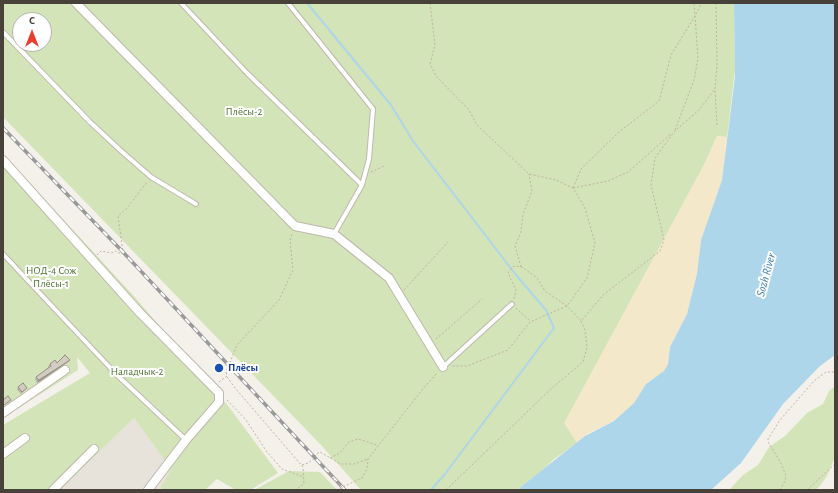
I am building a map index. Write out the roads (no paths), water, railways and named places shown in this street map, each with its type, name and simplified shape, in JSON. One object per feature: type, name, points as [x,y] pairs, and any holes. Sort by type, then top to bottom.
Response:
[{"type":"street","points":[[76,3],[295,226],[334,234],[389,278],[443,367]]},
{"type":"street","points":[[3,160],[140,313],[214,386],[220,398],[219,402],[186,440],[148,490]]},
{"type":"street","points":[[3,413],[65,370]]},
{"type":"street","points":[[3,454],[25,438]]},
{"type":"street","points":[[53,490],[94,449]]},
{"type":"lane","points":[[181,3],[247,73],[362,185]]},
{"type":"lane","points":[[288,3],[373,109],[369,159],[362,185],[334,234]]},
{"type":"lane","points":[[3,32],[89,121],[151,177],[196,204]]},
{"type":"lane","points":[[3,254],[116,374],[186,440]]},
{"type":"lane","points":[[443,367],[512,304]]},
{"type":"water","name":"Sozh River","points":[[734,3],[835,3],[835,355],[820,366],[783,404],[741,463],[711,490],[517,490],[585,436],[614,421],[634,403],[646,384],[664,371],[668,364],[670,347],[687,314],[697,274],[701,240],[722,180],[735,77]]},
{"type":"waterway","points":[[307,3],[391,105],[413,141],[516,275],[546,310],[554,328],[445,474],[431,490]]},
{"type":"railway","points":[[3,128],[123,252],[345,490]]},
{"type":"place","name":"Плёсы","points":[[219,368]]},
{"type":"park label","name":"Плёсы-2","points":[[244,112]]},
{"type":"park label","name":"НОД-4 Сож Плёсы-1","points":[[51,277]]},
{"type":"park label","name":"Наладчык-2","points":[[137,372]]}]
